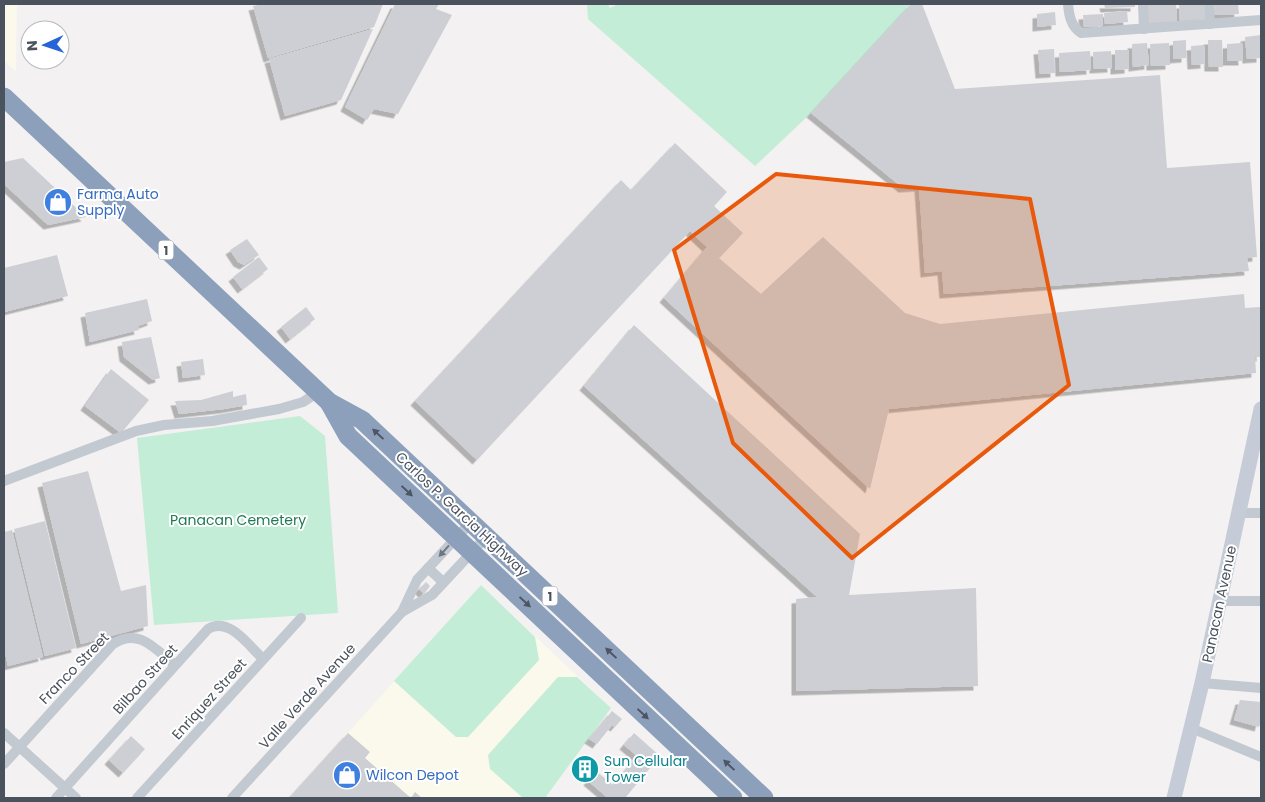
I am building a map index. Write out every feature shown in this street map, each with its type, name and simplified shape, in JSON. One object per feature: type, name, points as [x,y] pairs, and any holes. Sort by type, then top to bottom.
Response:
[{"type":"highway","name":"Carlos P. Garcia Highway","points":[[4,97],[324,397],[362,420],[764,798]]},
{"type":"highway","name":"Carlos P. Garcia Highway","points":[[324,397],[348,436],[733,798]]},
{"type":"street","points":[[1068,4],[1075,29],[1081,33],[1088,34],[1261,20]]},
{"type":"street","points":[[1143,4],[1144,29]]},
{"type":"street","points":[[1209,4],[1210,24]]},
{"type":"street","points":[[4,481],[136,431],[212,421],[279,409],[324,397]]},
{"type":"street","name":"Panacan Avenue","points":[[1174,798],[1202,683],[1261,409]]},
{"type":"street","points":[[1238,513],[1261,513]]},
{"type":"street","name":"Valle Verde Avenue","points":[[402,612],[417,580],[471,522]]},
{"type":"street","name":"Valle Verde Avenue","points":[[232,798],[402,612],[432,594],[486,536]]},
{"type":"street","points":[[428,568],[443,582]]},
{"type":"street","points":[[1219,601],[1261,601]]},
{"type":"street","name":"Enriquez Street","points":[[137,798],[301,618]]},
{"type":"street","name":"Bilbao Street","points":[[56,798],[208,629],[220,624],[230,628],[263,659]]},
{"type":"street","name":"Franco Street","points":[[4,764],[112,644],[117,641],[128,637],[139,638],[175,665]]},
{"type":"street","points":[[1202,683],[1261,688]]},
{"type":"street","points":[[1191,728],[1261,757]]},
{"type":"street","points":[[4,733],[76,798]]},
{"type":"highlighted area","points":[[776,174],[1030,199],[1069,385],[852,558],[733,443],[674,250]]},
{"type":"shaded area","points":[[4,4],[17,4],[16,72],[4,61]]},
{"type":"shaded area","points":[[481,585],[611,708],[545,798],[289,798]]},
{"type":"green space","points":[[587,4],[608,4],[610,8],[618,4],[911,4],[811,113],[755,166],[588,19]]},
{"type":"green space","name":"Panacan Cemetery","points":[[300,416],[325,436],[338,613],[154,625],[137,438]]},
{"type":"green space","points":[[481,585],[535,637],[539,660],[468,737],[456,737],[394,681]]},
{"type":"green space","points":[[558,677],[577,677],[611,708],[545,798],[523,798],[490,769],[488,755]]},
{"type":"building","points":[[263,4],[383,4],[374,27],[268,58],[253,6]]},
{"type":"building","points":[[395,4],[439,4],[436,9],[452,15],[398,114],[374,109],[367,120],[345,107]]},
{"type":"building","points":[[911,4],[922,4],[955,89],[1160,75],[1167,168],[1250,162],[1257,257],[1247,258],[1249,271],[944,294],[942,271],[925,273],[919,187],[903,188],[811,113]]},
{"type":"building","points":[[1104,4],[1135,4],[1135,7],[1105,8]]},
{"type":"building","points":[[1176,4],[1177,21],[1148,23],[1147,5]]},
{"type":"building","points":[[1179,4],[1204,4],[1205,19],[1180,21]]},
{"type":"building","points":[[1214,4],[1238,4],[1239,14],[1215,15]]},
{"type":"building","points":[[1127,11],[1128,22],[1105,24],[1104,13]]},
{"type":"building","points":[[1055,12],[1056,25],[1037,27],[1037,14]]},
{"type":"building","points":[[1103,14],[1103,26],[1084,27],[1083,15]]},
{"type":"building","points":[[373,29],[341,100],[285,116],[269,59]]},
{"type":"building","points":[[1261,35],[1261,58],[1247,59],[1245,37]]},
{"type":"building","points":[[1186,40],[1186,58],[1173,59],[1173,41]]},
{"type":"building","points":[[1208,40],[1222,40],[1223,67],[1209,67]]},
{"type":"building","points":[[1147,43],[1149,65],[1133,67],[1132,44]]},
{"type":"building","points":[[1169,43],[1170,65],[1151,66],[1150,44]]},
{"type":"building","points":[[1242,43],[1243,61],[1227,61],[1227,44]]},
{"type":"building","points":[[1204,45],[1205,64],[1192,65],[1191,46]]},
{"type":"building","points":[[1054,49],[1055,73],[1040,74],[1038,50]]},
{"type":"building","points":[[1115,50],[1129,50],[1129,69],[1115,70]]},
{"type":"building","points":[[1090,51],[1091,70],[1060,72],[1059,53]]},
{"type":"building","points":[[1111,51],[1112,68],[1094,69],[1093,52]]},
{"type":"building","points":[[675,143],[727,192],[714,206],[743,233],[719,258],[761,294],[823,237],[905,313],[940,324],[1244,294],[1245,308],[1260,307],[1261,357],[1255,357],[1256,373],[889,409],[870,489],[664,298],[707,247],[690,231],[477,460],[415,401],[621,180],[631,190]]},
{"type":"building","points":[[23,158],[86,217],[48,225],[4,184],[4,162]]},
{"type":"building","points":[[247,239],[259,255],[244,265],[238,262],[230,250]]},
{"type":"building","points":[[57,255],[68,296],[4,312],[4,268]]},
{"type":"building","points":[[259,257],[268,269],[242,289],[233,277]]},
{"type":"building","points":[[147,299],[152,321],[138,326],[139,330],[90,342],[85,313]]},
{"type":"building","points":[[306,307],[315,319],[290,339],[281,327]]},
{"type":"building","points":[[634,325],[860,534],[849,595],[976,588],[978,686],[796,691],[796,599],[817,597],[584,386]]},
{"type":"building","points":[[151,337],[160,378],[153,380],[124,357],[122,342]]},
{"type":"building","points":[[203,359],[205,375],[183,378],[181,362]]},
{"type":"building","points":[[111,369],[149,400],[121,433],[85,406]]},
{"type":"building","points":[[233,391],[233,397],[246,394],[247,405],[179,414],[175,401],[201,400]]},
{"type":"building","points":[[88,471],[121,591],[146,585],[148,626],[81,644],[42,483]]},
{"type":"building","points":[[45,521],[76,648],[45,656],[14,529]]},
{"type":"building","points":[[12,530],[43,657],[8,666],[4,648],[4,532]]},
{"type":"building","points":[[426,582],[430,586],[424,594],[419,589]]},
{"type":"building","points":[[1240,700],[1261,702],[1261,721],[1259,727],[1234,720]]},
{"type":"building","points":[[612,711],[622,719],[615,727],[612,725],[597,744],[589,739]]},
{"type":"building","name":"Wilcon Depot","points":[[348,733],[370,752],[365,758],[411,798],[289,798]]},
{"type":"building","points":[[634,733],[660,756],[625,798],[608,798],[588,781],[596,771],[613,785],[637,756],[624,745]]},
{"type":"building","points":[[131,736],[145,749],[123,773],[109,760]]},
{"type":"building","name":"Sun Cellular Tower","points":[[585,761],[593,768],[586,777],[577,770]]},
{"type":"building","points":[[415,792],[422,798],[411,798]]},
{"type":"place","name":"Farma Auto Supply","points":[[58,202]]},
{"type":"place","name":"Sun Cellular Tower","points":[[585,769]]},
{"type":"place","name":"Wilcon Depot","points":[[347,775]]}]
